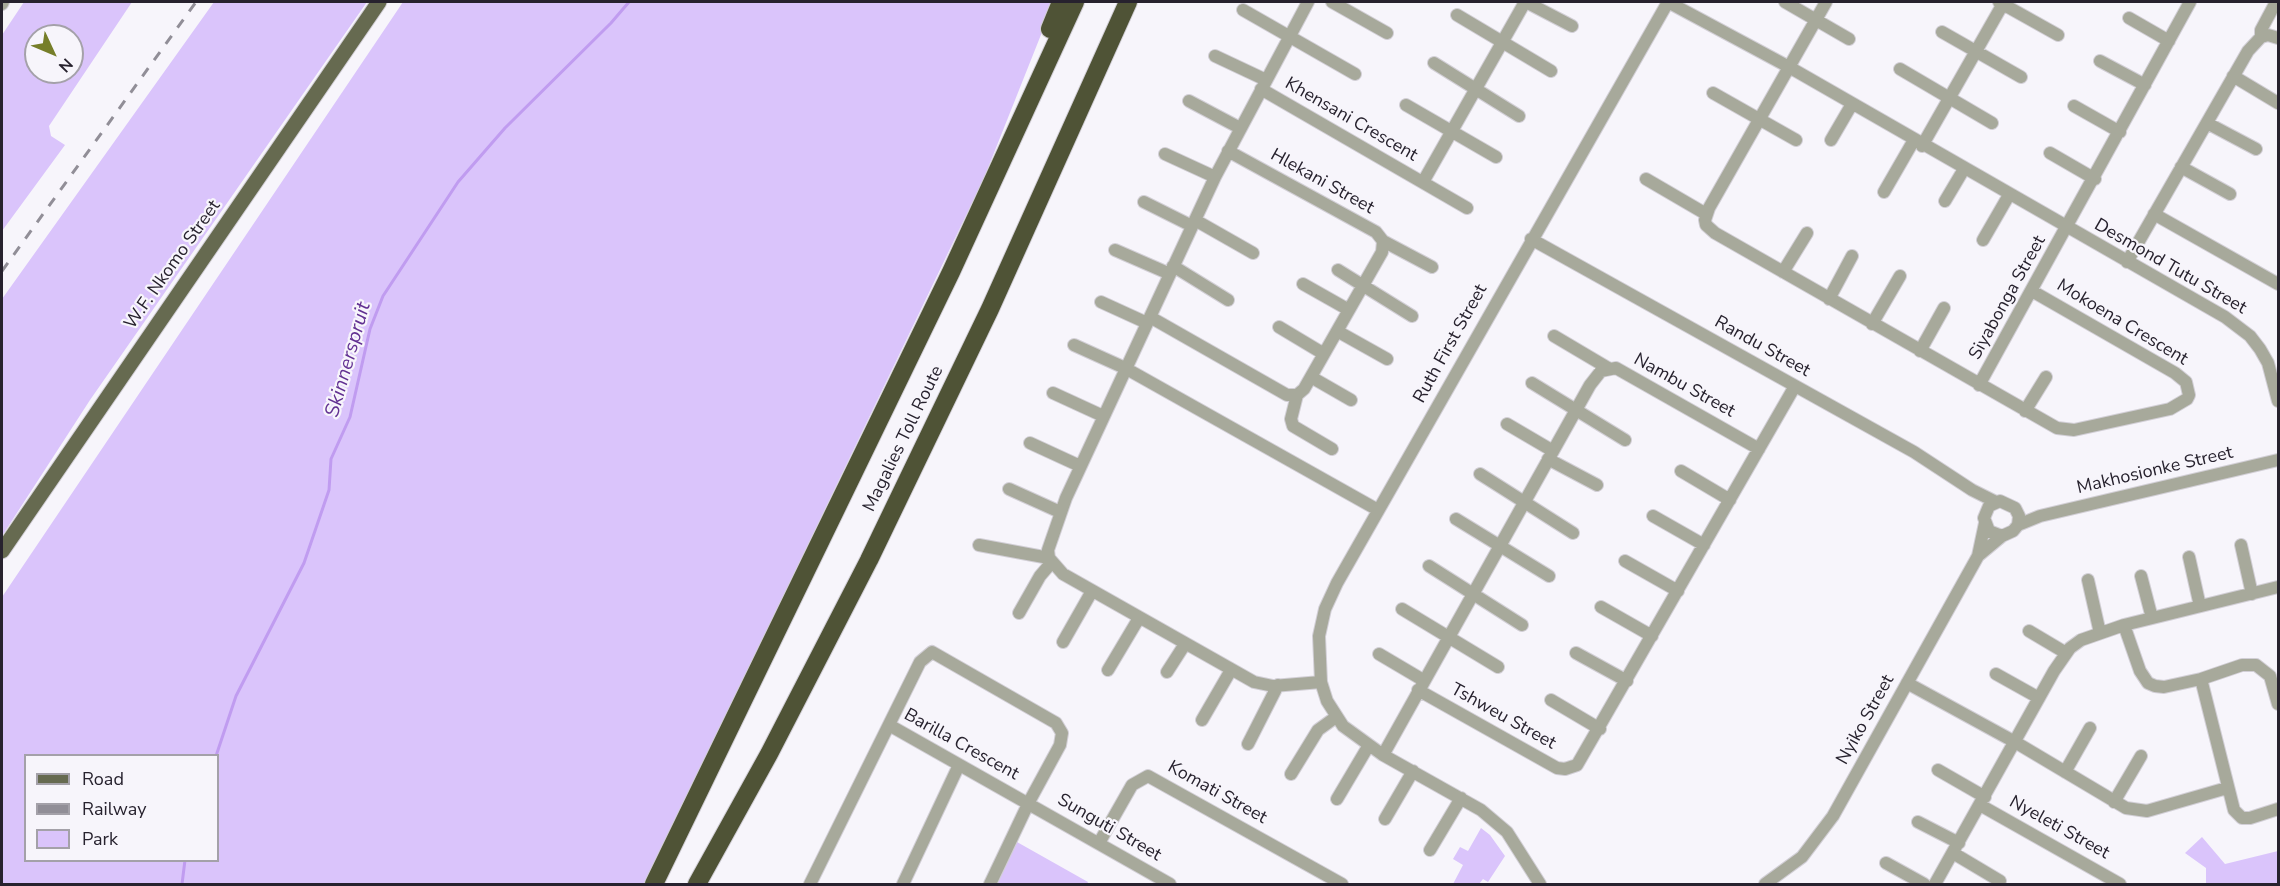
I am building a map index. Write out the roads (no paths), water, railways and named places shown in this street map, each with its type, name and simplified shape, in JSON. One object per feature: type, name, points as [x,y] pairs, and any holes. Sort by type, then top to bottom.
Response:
[{"type":"highway","points":[[951,272],[1061,2]]},
{"type":"highway","name":"Magalies Toll Route","points":[[654,885],[951,272],[1075,2]]},
{"type":"highway","name":"Magalies Toll Route","points":[[697,885],[769,754],[869,560],[990,309],[1128,2]]},
{"type":"highway","points":[[990,309],[1141,2]]},
{"type":"main road","name":"W.F. Nkomo Street","points":[[2,551],[379,2]]},
{"type":"street","points":[[1308,2],[1215,177],[1080,466],[1049,541],[1051,560],[1063,574],[1254,682],[1278,685],[1321,682]]},
{"type":"street","points":[[1332,2],[1387,33]]},
{"type":"street","name":"Khensani Crescent","points":[[1423,182],[1526,2],[1572,26]]},
{"type":"street","name":"Desmond Tutu Street","points":[[1668,2],[1789,67],[2008,195],[2225,317],[2250,336],[2268,363],[2278,401]]},
{"type":"street","name":"Ruth First Street","points":[[1540,885],[1507,832],[1481,810],[1351,734],[1336,717],[1321,682],[1319,636],[1325,609],[1378,510],[1668,2]]},
{"type":"street","points":[[1785,2],[1849,39]]},
{"type":"street","points":[[1706,214],[1826,2]]},
{"type":"street","points":[[1884,192],[1949,99],[2002,2],[2058,35]]},
{"type":"street","name":"Siyabonga Street","points":[[1979,385],[2190,2]]},
{"type":"street","points":[[2261,38],[2261,30],[2276,2]]},
{"type":"street","points":[[1243,10],[1355,74]]},
{"type":"street","points":[[1457,15],[1551,71]]},
{"type":"street","points":[[2129,18],[2169,41]]},
{"type":"street","points":[[1942,32],[2021,77]]},
{"type":"street","points":[[2127,262],[2248,51],[2261,38],[2268,35],[2278,38]]},
{"type":"street","name":"Khensani Crescent","points":[[1215,56],[1467,208]]},
{"type":"street","points":[[2100,61],[2145,85]]},
{"type":"street","points":[[1434,63],[1476,87],[1519,116]]},
{"type":"street","points":[[1900,69],[1992,123]]},
{"type":"street","points":[[2233,76],[2278,103]]},
{"type":"street","points":[[1713,93],[1796,140]]},
{"type":"street","points":[[1189,101],[1240,128]]},
{"type":"street","points":[[1831,140],[1852,104]]},
{"type":"street","points":[[1406,105],[1496,158]]},
{"type":"street","points":[[2074,106],[2120,132]]},
{"type":"street","points":[[2207,123],[2256,149]]},
{"type":"street","name":"Hlekani Street","points":[[1228,151],[1376,232],[1383,241],[1382,252],[1311,377],[1297,395],[1291,419],[1293,426],[1332,449]]},
{"type":"street","points":[[2050,153],[2094,178]]},
{"type":"street","points":[[1165,154],[1215,177]]},
{"type":"street","points":[[2181,166],[2230,194]]},
{"type":"street","points":[[1945,201],[1964,169]]},
{"type":"street","name":"Mokoena Crescent","points":[[1646,178],[1706,214],[1706,225],[1715,233],[2056,428],[2074,430],[2170,409],[2182,403],[2189,395],[2186,382],[2175,373],[2032,291]]},
{"type":"street","points":[[1983,240],[2008,195]]},
{"type":"street","points":[[1144,202],[1253,253]]},
{"type":"street","points":[[2154,214],[2278,284]]},
{"type":"street","points":[[1783,272],[1807,233]]},
{"type":"street","name":"Randu Street","points":[[1532,238],[1934,464],[1972,490],[1996,502]]},
{"type":"street","points":[[1383,241],[1432,267]]},
{"type":"street","points":[[1115,250],[1171,270],[1228,300]]},
{"type":"street","points":[[1829,299],[1852,256]]},
{"type":"street","points":[[1338,270],[1412,316]]},
{"type":"street","points":[[1872,324],[1900,276]]},
{"type":"street","points":[[1303,284],[1349,310]]},
{"type":"street","points":[[1101,303],[1148,320],[1287,395],[1297,395]]},
{"type":"street","points":[[1920,351],[1944,308]]},
{"type":"street","points":[[1279,327],[1324,354]]},
{"type":"street","points":[[1337,332],[1387,359]]},
{"type":"street","points":[[1554,336],[1608,368]]},
{"type":"street","points":[[1074,345],[1125,368],[1378,510]]},
{"type":"street","name":"Nambu Street","points":[[1383,754],[1595,376],[1608,368],[1616,368],[1759,449]]},
{"type":"street","points":[[1311,377],[1351,400]]},
{"type":"street","points":[[2025,411],[2046,377]]},
{"type":"street","points":[[1532,384],[1625,440]]},
{"type":"street","points":[[1551,700],[1600,729],[1795,386]]},
{"type":"street","points":[[1053,393],[1103,416]]},
{"type":"street","points":[[1507,424],[1597,485]]},
{"type":"street","points":[[1030,443],[1080,466]]},
{"type":"street","name":"Makhosionke Street","points":[[2018,525],[2040,516],[2278,460]]},
{"type":"street","points":[[1681,471],[1730,500]]},
{"type":"street","points":[[1480,474],[1573,533]]},
{"type":"street","points":[[1009,489],[1060,512]]},
{"type":"street","name":"Randu Street","points":[[1972,490],[1985,518]]},
{"type":"street","points":[[2015,507],[2019,516],[2018,525],[2010,534],[2001,536],[1989,531],[1985,518],[1996,502],[2008,502],[2040,516]]},
{"type":"street","points":[[1653,516],[1704,545]]},
{"type":"street","name":"Nyiko Street","points":[[1765,885],[1802,857],[1825,830],[1978,556],[1985,518]]},
{"type":"street","points":[[1456,519],[1549,576]]},
{"type":"street","name":"Nyiko Street","points":[[1978,556],[2001,536]]},
{"type":"street","points":[[979,545],[1051,560]]},
{"type":"street","points":[[2241,545],[2252,594]]},
{"type":"street","points":[[2189,557],[2200,606]]},
{"type":"street","points":[[1019,614],[1051,560]]},
{"type":"street","points":[[1625,561],[1678,591]]},
{"type":"street","points":[[1429,566],[1522,625]]},
{"type":"street","points":[[2141,576],[2151,618]]},
{"type":"street","points":[[2088,580],[2100,633]]},
{"type":"street","points":[[1935,885],[2066,653],[2081,640],[2124,625],[2278,587]]},
{"type":"street","points":[[1063,642],[1092,591]]},
{"type":"street","points":[[1601,607],[1652,636]]},
{"type":"street","points":[[1402,609],[1498,667]]},
{"type":"street","points":[[1108,670],[1139,618]]},
{"type":"street","points":[[2124,625],[2140,671],[2148,682],[2164,687],[2242,665],[2256,665],[2270,676],[2278,704]]},
{"type":"street","points":[[2029,631],[2066,653]]},
{"type":"street","points":[[1167,672],[1185,644]]},
{"type":"street","points":[[890,725],[920,662],[928,653],[937,653],[1056,723],[1061,729],[1060,745],[1029,802]]},
{"type":"street","points":[[1576,653],[1627,681]]},
{"type":"street","points":[[1379,654],[1421,685]]},
{"type":"street","points":[[1202,720],[1231,669]]},
{"type":"street","points":[[1996,674],[2040,698]]},
{"type":"street","points":[[2201,678],[2234,810],[2242,818],[2254,818],[2278,809]]},
{"type":"street","points":[[1907,683],[2015,742],[2114,802],[2137,812],[2227,788]]},
{"type":"street","points":[[1248,744],[1278,685]]},
{"type":"street","name":"Tshweu Street","points":[[1421,685],[1557,768],[1571,768],[1581,762],[1600,729]]},
{"type":"street","points":[[1291,774],[1318,730],[1336,717]]},
{"type":"street","name":"Barilla Crescent","points":[[810,885],[890,725],[1029,802],[990,885]]},
{"type":"street","points":[[2065,772],[2090,728]]},
{"type":"street","points":[[1337,798],[1369,745]]},
{"type":"street","points":[[2114,802],[2141,756]]},
{"type":"street","points":[[903,885],[959,765]]},
{"type":"street","name":"Nyeleti Street","points":[[1938,770],[1983,801],[2120,885]]},
{"type":"street","points":[[1385,819],[1413,771]]},
{"type":"street","name":"Komati Street","points":[[1099,843],[1132,785],[1148,776],[1342,885]]},
{"type":"street","points":[[1430,850],[1461,798]]},
{"type":"street","name":"Sunguti Street","points":[[1029,802],[1170,885]]},
{"type":"street","points":[[1918,822],[2000,880]]},
{"type":"street","points":[[1887,863],[1924,885]]},
{"type":"waterway","name":"Skinnerspruit","points":[[217,754],[236,696],[304,563],[329,490],[331,459],[350,417],[370,329],[383,296],[458,182],[505,128],[611,23],[629,2]]},
{"type":"waterway","name":"Skinnerspruit","points":[[182,884],[185,862]]},
{"type":"railway","points":[[2,271],[196,2]]}]
